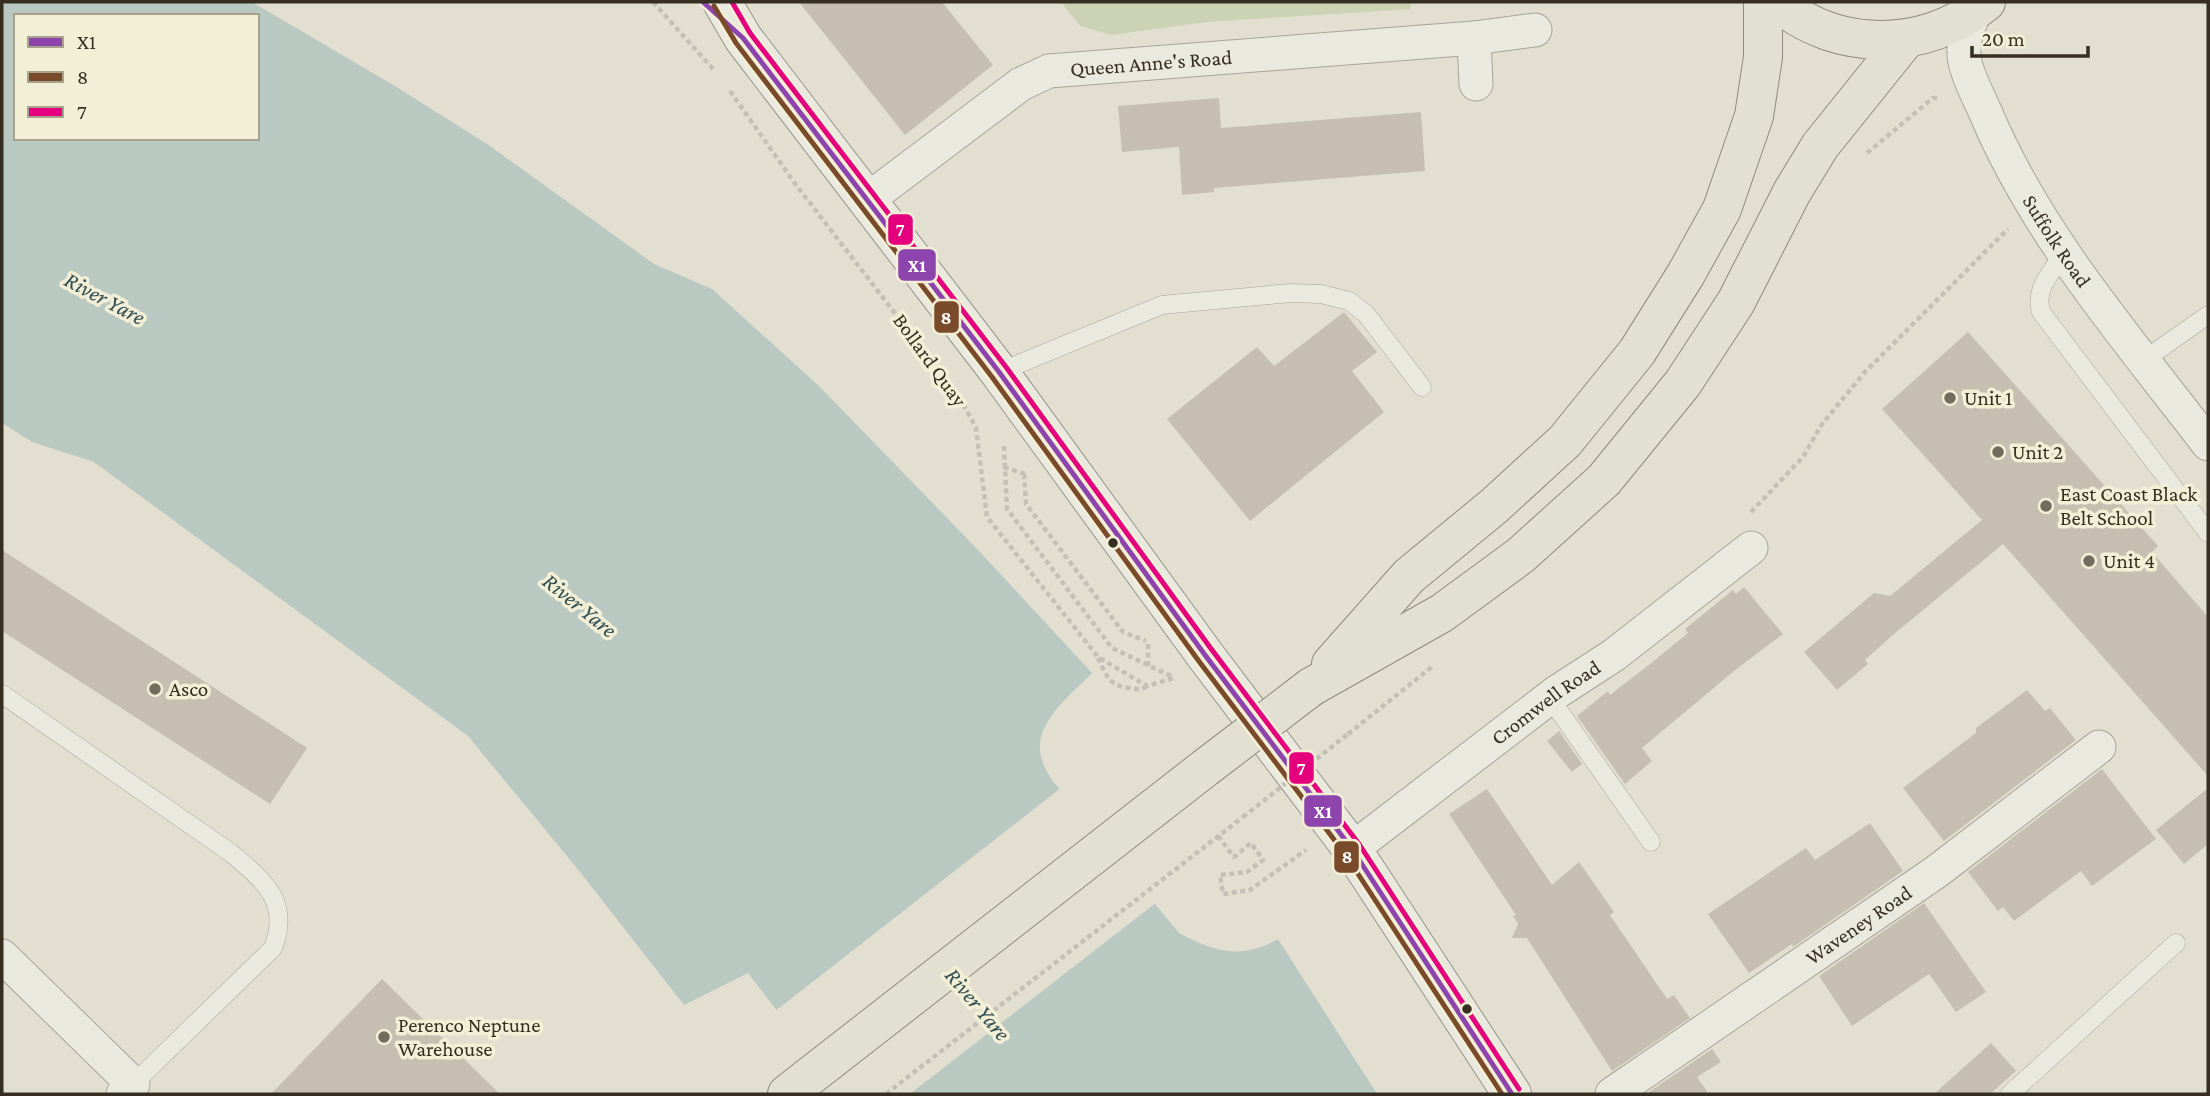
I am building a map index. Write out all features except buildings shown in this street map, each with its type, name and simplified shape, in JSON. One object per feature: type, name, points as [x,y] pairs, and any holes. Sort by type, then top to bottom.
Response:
[{"type":"main road","points":[[1311,687],[1409,576],[1494,506],[1565,441],[1637,352],[1686,274],[1722,209],[1754,116],[1763,57],[1763,2]]},
{"type":"main road","points":[[1777,2],[1793,15],[1829,32],[1867,40],[1906,39],[1942,29],[1981,6]]},
{"type":"main road","points":[[794,1089],[1311,687],[1442,613],[1521,555],[1604,480],[1683,383],[1736,302],[1792,192],[1820,146],[1906,39]]},
{"type":"street","points":[[703,2],[743,38]]},
{"type":"street","points":[[722,2],[743,38],[999,372],[1017,428],[1205,655],[1352,849],[1512,1094]]},
{"type":"street","name":"Suffolk Road","points":[[1981,6],[1965,33],[1965,61],[1995,135],[2063,253],[2208,444]]},
{"type":"street","name":"Queen Anne's Road","points":[[867,200],[1021,84],[1049,71],[1474,38],[1535,30]]},
{"type":"street","points":[[1474,38],[1476,84]]},
{"type":"street","name":"Cromwell Road","points":[[1352,849],[1550,698],[1614,655],[1746,552]]},
{"type":"street","name":"Waveney Road","points":[[1612,1094],[1936,872],[2099,747]]},
{"type":"street","points":[[2,956],[128,1089]]},
{"type":"lane","points":[[2063,253],[2042,287],[2038,299],[2041,312],[2208,533]]},
{"type":"lane","points":[[999,372],[1162,305],[1290,293],[1321,294],[1349,301],[1366,314],[1422,387]]},
{"type":"lane","points":[[2144,360],[2208,315]]},
{"type":"lane","points":[[2,694],[231,853],[261,878],[277,904],[280,929],[273,948],[128,1089]]},
{"type":"lane","points":[[1550,698],[1651,842]]},
{"type":"lane","points":[[2010,1094],[2176,943]]},
{"type":"path","points":[[653,2],[720,76]]},
{"type":"path","name":"Bollard Quay","points":[[728,87],[796,185],[960,396],[976,428],[987,517],[1098,657],[1147,687]]},
{"type":"path","points":[[1862,157],[1915,110],[1933,98],[1942,99]]},
{"type":"path","points":[[1750,513],[1803,457],[1822,424],[1865,372],[2012,224]]},
{"type":"path","points":[[1017,428],[1007,509],[1112,648],[1175,678],[1140,690],[1115,686],[1098,657]]},
{"type":"path","points":[[1017,428],[1026,504],[1124,632],[1148,642]]},
{"type":"path","points":[[886,1094],[1348,734]]},
{"type":"path","points":[[1218,836],[1234,857],[1251,843],[1263,860],[1247,872],[1220,875],[1223,894],[1250,890],[1309,848]]},
{"type":"green space","points":[[1061,2],[1410,2],[1411,9],[1207,22],[1111,35],[1080,26]]},
{"type":"water","name":"River Yare","points":[[2,2],[252,2],[487,144],[654,264],[712,289],[819,386],[981,553],[1092,673],[1055,712],[1042,735],[1042,760],[1052,780],[1179,933],[1204,945],[1228,951],[1252,950],[1278,939],[1377,1094],[841,1094],[748,973],[684,1005],[580,872],[468,736],[94,462],[32,442],[2,423]]},
{"type":"pier","points":[[1062,787],[1157,902],[910,1094],[836,1094],[774,1012]]},
{"type":"transit line","name":"X1","points":[[703,2],[743,38],[999,372],[1205,655],[1352,849],[1512,1094]]},
{"type":"transit line","name":"7","points":[[732,2],[750,33],[1006,367],[1212,650],[1359,844],[1519,1089]]},
{"type":"transit line","name":"8","points":[[714,6],[736,43],[992,377],[1198,660],[1345,854],[1502,1094]]},
{"type":"place","name":"Unit 1","points":[[1950,398]]},
{"type":"place","name":"Unit 2","points":[[1998,452]]},
{"type":"place","name":"East Coast Black Belt School","points":[[2046,506]]},
{"type":"place","name":"Unit 4","points":[[2089,561]]},
{"type":"place","name":"Asco","points":[[155,689]]},
{"type":"place","name":"Perenco Neptune Warehouse","points":[[384,1037]]}]
